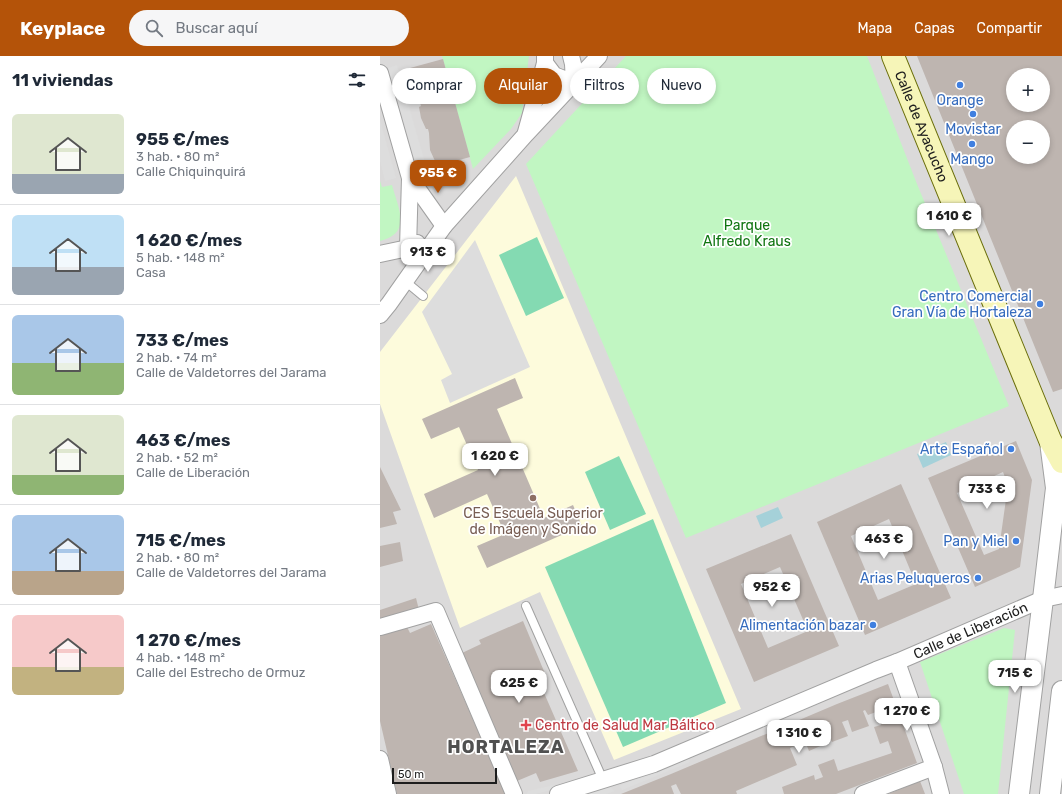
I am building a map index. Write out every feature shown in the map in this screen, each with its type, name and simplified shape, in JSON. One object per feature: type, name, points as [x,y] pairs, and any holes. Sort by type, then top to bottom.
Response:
[{"type":"main road","name":"Calle de Ayacucho","points":[[893,56],[1050,440],[1062,462]]},
{"type":"street","points":[[571,56],[573,68]]},
{"type":"street","points":[[587,68],[599,56]]},
{"type":"street","points":[[545,60],[554,75],[570,81]]},
{"type":"street","points":[[526,134],[545,60]]},
{"type":"street","points":[[380,73],[410,178],[408,248]]},
{"type":"street","points":[[383,309],[444,226],[570,86]]},
{"type":"street","points":[[410,178],[444,226]]},
{"type":"street","points":[[380,254],[408,248],[444,226]]},
{"type":"street","points":[[1019,794],[1053,597],[1059,484],[1050,440]]},
{"type":"street","name":"Calle de Liberación","points":[[558,794],[654,764],[1053,597]]},
{"type":"street","points":[[380,627],[436,611],[514,794]]},
{"type":"street","points":[[897,662],[934,767],[941,794]]},
{"type":"street","points":[[1050,794],[1062,691]]},
{"type":"street","points":[[380,759],[388,794]]},
{"type":"street","points":[[863,794],[934,767]]},
{"type":"lane","points":[[405,281],[423,296]]},
{"type":"lane","points":[[526,606],[603,780]]},
{"type":"shaded area","points":[[380,56],[1062,56],[1062,794],[380,794]]},
{"type":"shaded area","points":[[397,65],[398,68],[392,68],[392,82],[388,68]]},
{"type":"shaded area","points":[[398,104],[408,104],[428,173],[419,176]]},
{"type":"shaded area","points":[[380,120],[396,178],[385,181],[380,161]]},
{"type":"shaded area","name":"CES Escuela Superior de Imágen y Sonido","points":[[516,176],[741,709],[614,760],[540,592],[460,628],[380,404],[380,352]]},
{"type":"shaded area","points":[[475,240],[530,367],[450,403],[441,380],[452,374],[422,312]]},
{"type":"shaded area","points":[[688,758],[690,762],[622,790],[619,786]]},
{"type":"shaded area","points":[[554,785],[555,789],[535,794],[527,794],[528,791]]},
{"type":"shaded area","points":[[608,785],[615,791],[606,794],[581,794]]},
{"type":"green space","points":[[442,56],[529,56],[528,68],[484,68],[484,104],[523,104],[522,113],[511,129],[473,169],[455,104],[476,104],[476,68],[445,68]]},
{"type":"green space","name":"Parque Alfredo Kraus","points":[[626,56],[867,56],[917,184],[1009,406],[686,538],[526,164],[582,104],[639,104],[639,68],[615,68]]},
{"type":"green space","points":[[380,181],[382,187],[392,185],[401,219],[397,232],[380,241]]},
{"type":"green space","points":[[537,237],[564,298],[526,316],[499,255]]},
{"type":"green space","points":[[619,456],[646,514],[610,530],[585,472]]},
{"type":"green space","points":[[653,519],[726,703],[623,747],[545,567]]},
{"type":"green space","points":[[1004,628],[1015,630],[998,794],[964,794],[920,662]]},
{"type":"water","points":[[946,442],[951,455],[923,468],[917,454]]},
{"type":"water","points":[[778,507],[783,518],[761,528],[756,516]]},
{"type":"building","name":"Centro Comercial Gran Vía de Hortaleza","points":[[917,56],[1062,56],[1062,389],[1053,392]]},
{"type":"building","points":[[443,59],[445,68],[410,68]]},
{"type":"building","points":[[420,104],[455,104],[470,157],[438,166],[430,150],[429,133],[421,118],[419,107],[421,106]]},
{"type":"building","points":[[515,378],[523,398],[497,409],[544,518],[573,505],[582,526],[487,568],[477,546],[505,534],[487,494],[434,518],[424,494],[478,470],[459,427],[431,439],[422,419]]},
{"type":"building","points":[[1016,441],[1032,480],[1020,567],[975,587],[928,478]],"holes":[[[1003,472],[1008,485],[999,549],[984,555],[957,493]]]},
{"type":"building","points":[[380,467],[401,510],[393,512],[397,524],[380,528]]},
{"type":"building","points":[[901,484],[951,598],[865,635],[817,522]],"holes":[[[889,519],[916,584],[878,600],[851,536]]]},
{"type":"building","points":[[791,534],[839,646],[754,682],[706,569]],"holes":[[[780,567],[808,631],[768,648],[741,584]]]},
{"type":"building","points":[[400,542],[403,561],[380,567],[380,546]]},
{"type":"building","points":[[416,598],[419,610],[380,621],[380,610]]},
{"type":"building","name":"Centro de Salud Mar Báltico","points":[[523,621],[546,676],[538,679],[578,771],[540,782],[536,773],[517,781],[462,653],[481,644],[479,640]]},
{"type":"building","points":[[431,624],[507,794],[397,794],[380,721],[380,633],[406,625],[410,633]]},
{"type":"building","points":[[888,684],[917,763],[836,794],[784,794],[782,787],[814,775],[815,780],[823,777],[818,765],[834,759],[838,771],[892,753],[888,741],[880,744],[874,727],[881,725],[876,712],[868,715],[865,710],[863,711],[869,726],[852,732],[848,720],[842,722],[848,736],[832,742],[826,730],[821,733],[825,744],[809,751],[805,741],[790,748],[797,765],[736,791],[737,794],[681,794],[676,784],[671,786],[674,794],[621,794],[837,704]]},
{"type":"building","points":[[920,781],[925,794],[888,794]]},
{"type":"place","name":"Orange","points":[[960,85]]},
{"type":"place","name":"Movistar","points":[[973,114]]},
{"type":"place","name":"Mango","points":[[972,144]]},
{"type":"place","name":"Centro Comercial Gran Vía de Hortaleza","points":[[1040,304]]},
{"type":"place","name":"Arte Español","points":[[1011,449]]},
{"type":"place","name":"CES Escuela Superior de Imágen y Sonido","points":[[533,498]]},
{"type":"place","name":"Pan y Miel","points":[[1016,541]]},
{"type":"place","name":"Arias Peluqueros","points":[[978,578]]},
{"type":"place","name":"Alimentación bazar","points":[[873,625]]},
{"type":"place","name":"Centro de Salud Mar Báltico","points":[[526,725]]},
{"type":"district","name":"HORTALEZA","points":[[506,747]]}]
